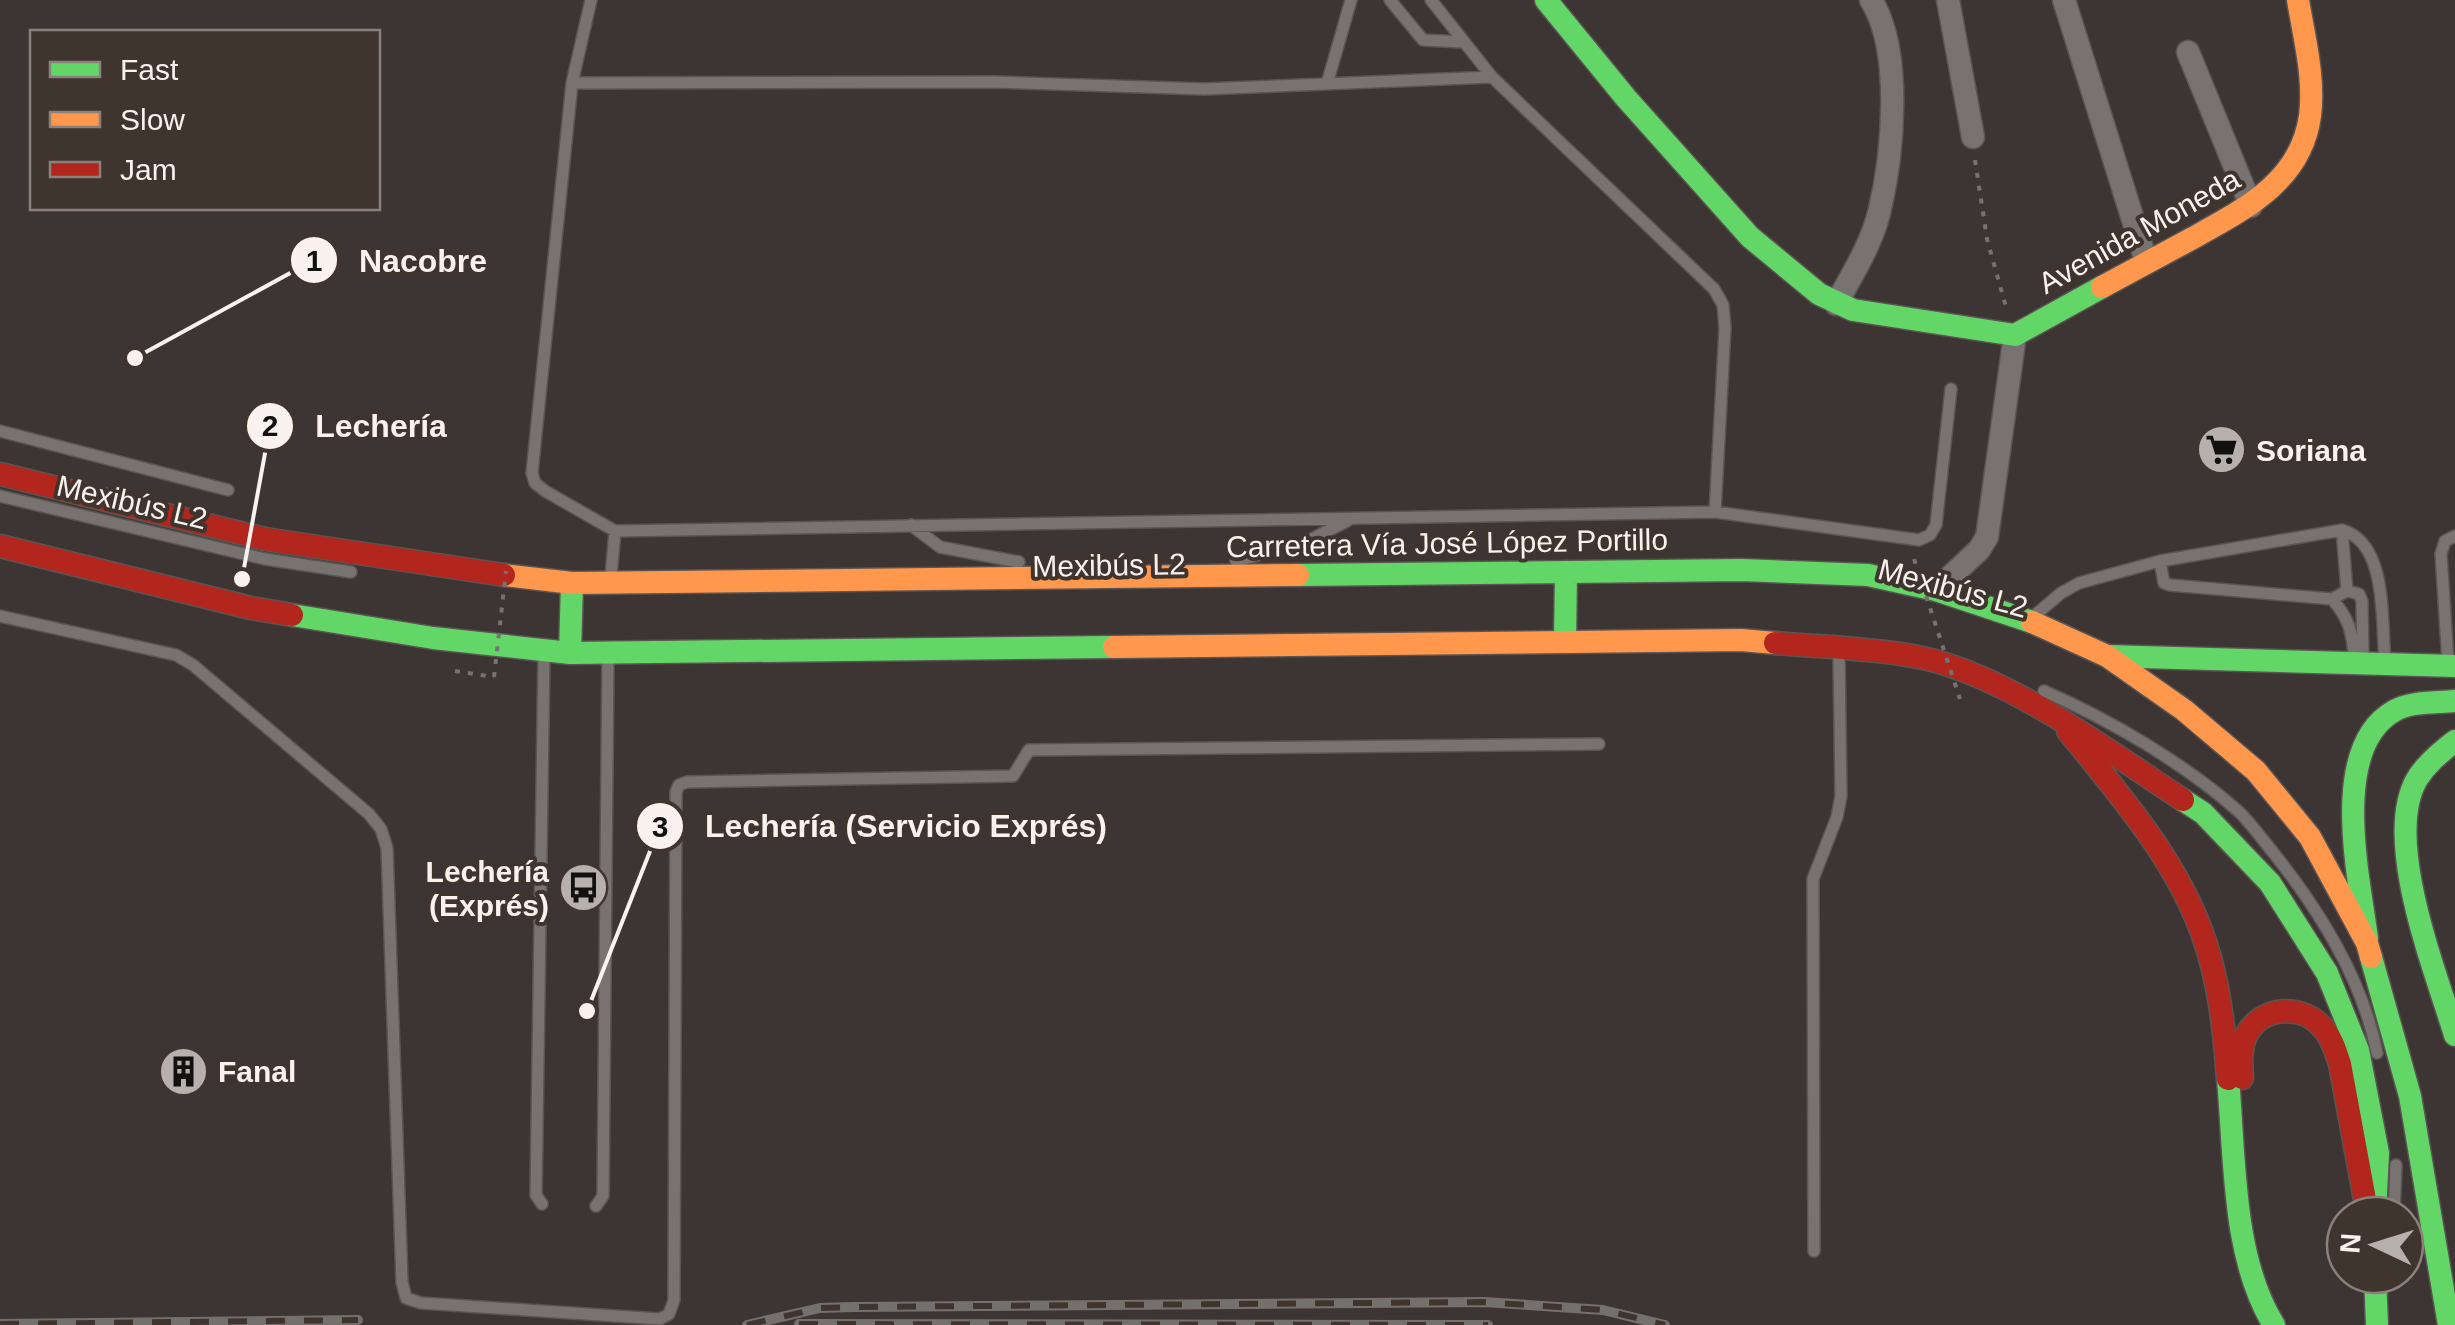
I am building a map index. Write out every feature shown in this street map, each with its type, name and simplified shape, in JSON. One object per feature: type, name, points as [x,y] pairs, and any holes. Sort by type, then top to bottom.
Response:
[{"type":"main road","points":[[1546,0],[1626,98],[1750,237],[1836,304],[1853,310],[2015,335]]},
{"type":"main road","name":"Avenida Moneda","points":[[2015,335],[2250,206],[2278,185],[2300,156],[2313,105],[2298,0]]},
{"type":"main road","name":"Carretera Vía José López Portillo","points":[[0,474],[265,539],[566,591],[610,584],[1076,578],[1572,581],[1742,570],[1850,574],[1936,590],[2029,620],[2107,656],[2184,710],[2256,771],[2310,837],[2367,942],[2410,1096],[2443,1317]]},
{"type":"main road","points":[[0,546],[251,608],[432,638],[565,643],[608,654],[1566,635],[1741,640],[1915,656],[1971,674],[2059,719],[2203,813],[2270,882],[2327,973],[2358,1050],[2378,1154],[2374,1195]]},
{"type":"main road","points":[[1566,635],[1572,581]]},
{"type":"main road","points":[[565,643],[566,591]]},
{"type":"main road","points":[[2107,656],[2452,666]]},
{"type":"main road","points":[[2367,942],[2352,792],[2362,746],[2392,712],[2423,704],[2455,702]]},
{"type":"main road","points":[[2059,719],[2145,827],[2206,942],[2218,989],[2248,1276],[2274,1325]]},
{"type":"main road","points":[[2455,741],[2430,760],[2413,786],[2403,823],[2405,864],[2455,1035]]},
{"type":"main road","points":[[2236,1172],[2245,1140],[2241,1050],[2248,1028],[2265,1016],[2285,1010],[2308,1014],[2328,1032],[2342,1074],[2368,1195]]},
{"type":"main road","points":[[2376,1295],[2377,1322]]},
{"type":"street","points":[[1836,304],[1879,215],[1888,163],[1892,101],[1888,50],[1871,0]]},
{"type":"street","points":[[1948,0],[1973,137]]},
{"type":"street","points":[[2064,0],[2146,261]]},
{"type":"street","points":[[2188,52],[2250,206]]},
{"type":"street","points":[[1936,590],[1979,550],[1987,537],[2015,335]]},
{"type":"lane","points":[[591,0],[572,83],[532,473],[534,483],[545,491],[615,530],[1716,512],[1919,540],[1930,535],[1936,525],[1951,389]]},
{"type":"lane","points":[[1328,84],[1351,0]]},
{"type":"lane","points":[[1390,0],[1424,40],[1464,42]]},
{"type":"lane","points":[[1431,0],[1492,77],[1714,289],[1723,305],[1726,328],[1716,512]]},
{"type":"lane","points":[[572,83],[995,82],[1204,89],[1492,77]]},
{"type":"lane","points":[[0,431],[228,490]]},
{"type":"lane","name":"Mexibús L2","points":[[0,496],[265,559],[358,573]]},
{"type":"lane","points":[[1187,577],[1306,542],[1353,518]]},
{"type":"lane","points":[[911,525],[940,547],[1014,560],[1076,578]]},
{"type":"lane","points":[[610,584],[615,530]]},
{"type":"lane","points":[[2342,530],[2347,592]]},
{"type":"lane","points":[[2029,620],[2050,600],[2080,584],[2160,561],[2342,530],[2350,532],[2372,552],[2377,568],[2367,664]]},
{"type":"lane","name":"Mexibús L2","points":[[0,535],[285,605],[452,626]]},
{"type":"lane","points":[[2452,666],[2441,554],[2445,541],[2455,536]]},
{"type":"lane","points":[[2160,561],[2164,583],[2170,586],[2332,599],[2347,592],[2361,596],[2367,664]]},
{"type":"lane","name":"Mexibús L2","points":[[566,591],[1572,581]]},
{"type":"lane","name":"Mexibús L2","points":[[1848,588],[1884,593]]},
{"type":"lane","points":[[2332,599],[2344,614],[2367,664]]},
{"type":"lane","name":"Mexibús L2","points":[[1955,611],[2056,643],[2120,678],[2186,726],[2250,781],[2272,812]]},
{"type":"lane","points":[[0,616],[176,656],[192,665],[381,828],[386,848],[402,1282],[406,1298],[421,1304],[660,1319],[669,1314],[674,1300],[679,785],[1012,776],[1029,750],[1599,744]]},
{"type":"lane","points":[[1366,630],[1566,635],[1783,630]]},
{"type":"lane","points":[[1880,638],[1974,660],[2008,675]]},
{"type":"lane","points":[[542,1204],[536,1195],[565,643]]},
{"type":"lane","points":[[1814,1251],[1812,878],[1838,818],[1841,796],[1839,649]]},
{"type":"lane","points":[[596,1206],[603,1196],[608,654]]},
{"type":"lane","points":[[2025,682],[2122,730],[2240,812],[2308,895],[2347,966],[2378,1060]]},
{"type":"lane","points":[[2315,875],[2348,922],[2385,1032],[2443,1317]]},
{"type":"lane","points":[[2395,1195],[2396,1156]]},
{"type":"path","points":[[1973,137],[1977,192],[1987,240],[2015,335]]},
{"type":"path","points":[[1914,559],[1960,698]]},
{"type":"path","points":[[456,673],[494,677],[506,571]]},
{"type":"railway","points":[[747,1325],[820,1308],[1484,1302],[1603,1310],[1665,1325]]},
{"type":"railway","points":[[0,1324],[358,1320]]},
{"type":"railway","points":[[799,1324],[1488,1325]]},
{"type":"traffic: fast","points":[[1546,0],[1626,98],[1750,237],[1819,294],[1853,310],[2015,335],[2102,287]]},
{"type":"traffic: fast","points":[[1298,575],[1742,570],[1868,575],[1936,590],[2032,622]]},
{"type":"traffic: fast","points":[[1565,642],[1566,572]]},
{"type":"traffic: fast","points":[[570,653],[572,583]]},
{"type":"traffic: fast","points":[[292,615],[433,638],[570,653],[1114,647]]},
{"type":"traffic: fast","points":[[2107,656],[2455,666]]},
{"type":"traffic: fast","points":[[2367,938],[2353,816],[2361,754],[2374,729],[2394,711],[2416,704],[2455,701]]},
{"type":"traffic: fast","points":[[2455,741],[2417,779],[2408,805],[2406,835],[2416,906],[2455,1035]]},
{"type":"traffic: fast","points":[[2183,800],[2203,813],[2270,883],[2327,973],[2358,1050],[2378,1153],[2376,1195]]},
{"type":"traffic: fast","points":[[2371,957],[2410,1096],[2449,1325]]},
{"type":"traffic: fast","points":[[2228,1079],[2243,1238],[2260,1298],[2274,1325]]},
{"type":"traffic: fast","points":[[2376,1295],[2377,1325]]},
{"type":"traffic: slow","points":[[2102,287],[2249,205],[2295,159],[2304,139],[2311,102],[2298,0]]},
{"type":"traffic: slow","points":[[504,575],[572,583],[1298,575]]},
{"type":"traffic: slow","points":[[2032,622],[2107,656],[2184,710],[2256,771],[2310,837],[2371,957]]},
{"type":"traffic: slow","points":[[1114,647],[1741,640],[1775,643]]},
{"type":"traffic: jam","points":[[0,474],[265,539],[504,575]]},
{"type":"traffic: jam","points":[[0,546],[292,615]]},
{"type":"traffic: jam","points":[[1775,643],[1862,649],[1947,664],[2053,715],[2183,800]]},
{"type":"traffic: jam","points":[[2068,731],[2151,837],[2186,895],[2214,973],[2228,1079]]},
{"type":"traffic: jam","points":[[2242,1078],[2245,1037],[2255,1023],[2285,1011],[2315,1020],[2331,1041],[2340,1064],[2364,1195]]},
{"type":"place","name":"Nacobre","points":[[135,358]]},
{"type":"place","name":"Soriana","points":[[2221,450]]},
{"type":"place","name":"Lechería","points":[[242,579]]},
{"type":"place","name":"Lechería (Exprés)","points":[[584,888]]},
{"type":"place","name":"Lechería (Servicio Exprés)","points":[[587,1011]]},
{"type":"place","name":"Fanal","points":[[183,1071]]}]
